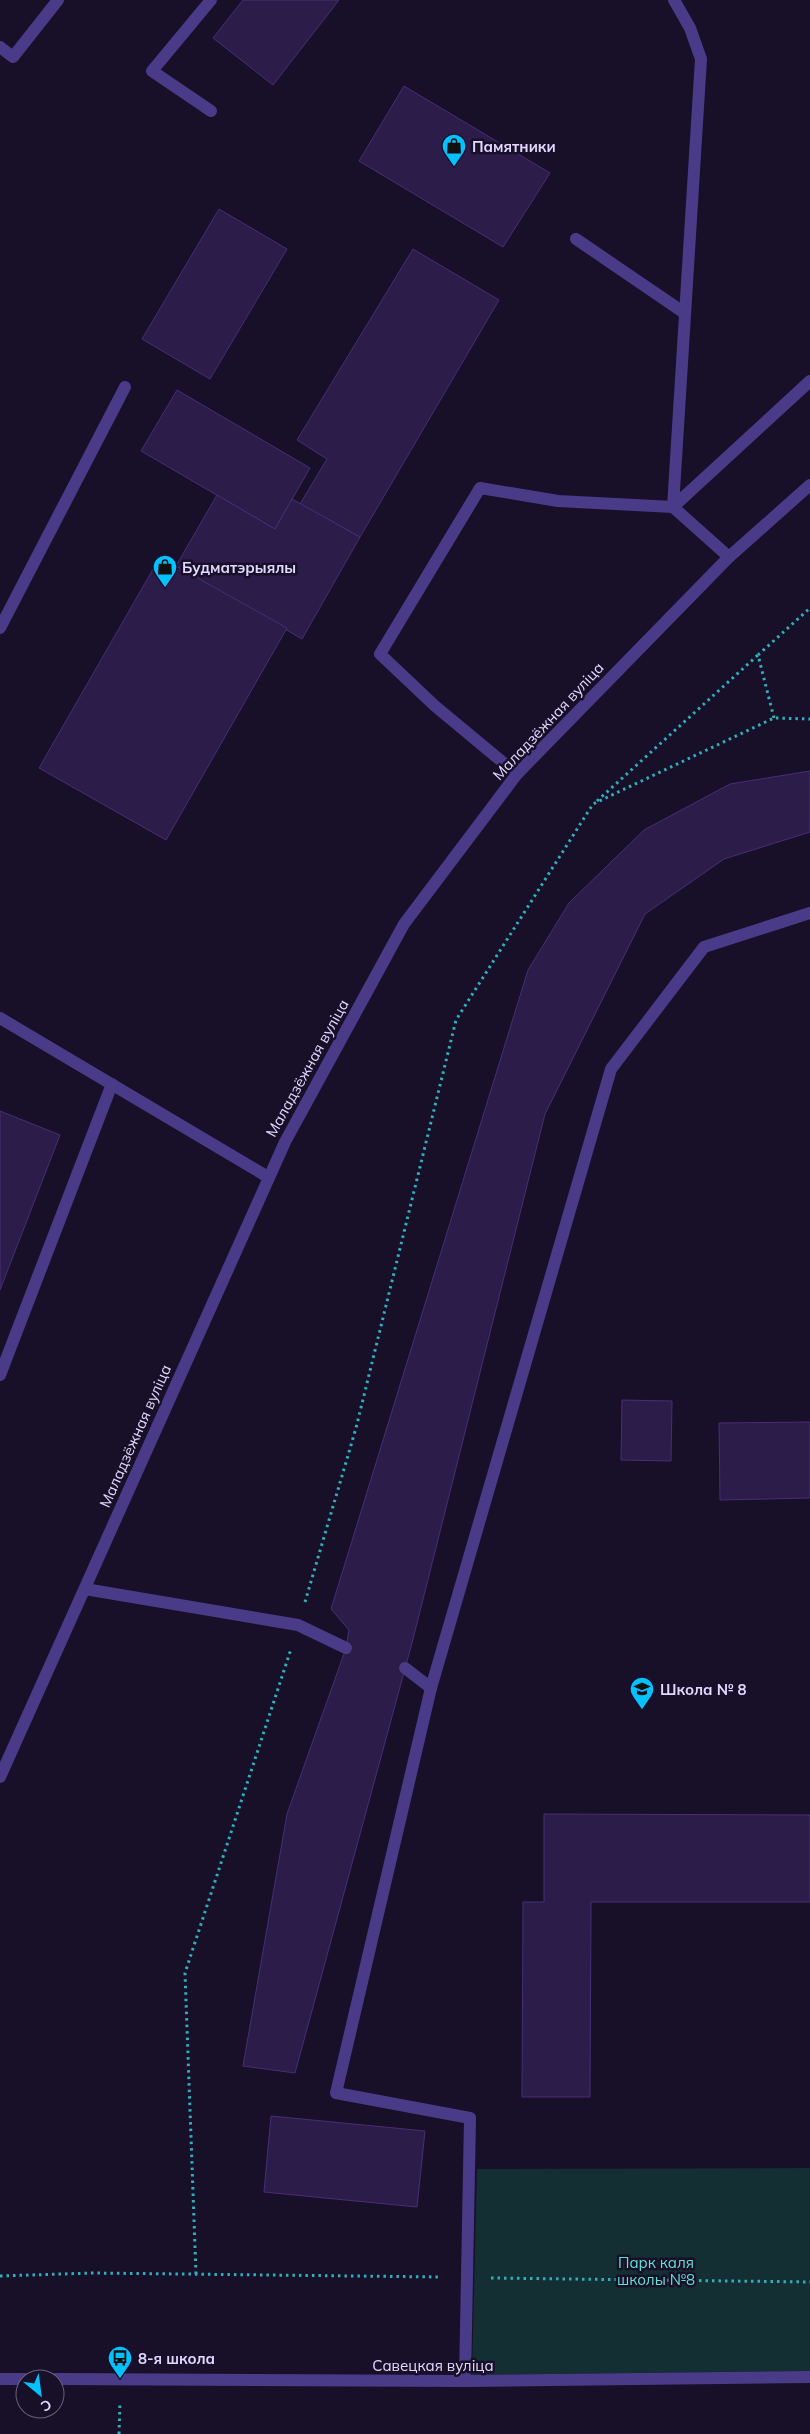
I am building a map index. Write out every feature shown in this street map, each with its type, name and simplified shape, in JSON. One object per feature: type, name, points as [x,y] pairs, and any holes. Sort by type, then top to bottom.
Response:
[{"type":"street","points":[[0,47],[13,57],[58,0]]},
{"type":"street","points":[[211,0],[152,71],[211,111]]},
{"type":"street","points":[[673,507],[683,312],[701,59],[690,28],[674,0]]},
{"type":"street","points":[[576,238],[683,312]]},
{"type":"street","points":[[673,507],[810,381]]},
{"type":"street","points":[[0,628],[125,387]]},
{"type":"street","name":"Маладзёжная вуліца","points":[[0,1778],[268,1177],[285,1142],[404,924],[517,774],[729,557],[810,485]]},
{"type":"street","points":[[517,774],[435,706],[380,654],[480,488],[558,501],[673,507],[729,557]]},
{"type":"street","points":[[465,2382],[470,2118],[336,2093],[431,1688],[611,1069],[704,947],[810,914]]},
{"type":"street","points":[[0,1018],[268,1177]]},
{"type":"street","points":[[0,1375],[112,1084]]},
{"type":"street","points":[[85,1589],[298,1625],[346,1648]]},
{"type":"street","points":[[405,1668],[431,1688]]},
{"type":"street","name":"Савецкая вуліца","points":[[65,2379],[465,2382],[810,2377]]},
{"type":"street","points":[[0,2379],[15,2379]]},
{"type":"path","points":[[196,2274],[185,1973],[298,1625],[356,1428],[456,1020],[593,804],[810,608]]},
{"type":"path","points":[[758,655],[774,718]]},
{"type":"path","points":[[593,804],[774,718],[810,719]]},
{"type":"path","points":[[0,2276],[93,2273],[810,2282]]},
{"type":"path","points":[[119,2434],[120,2379]]},
{"type":"green space","name":"Парк каля школы №8","points":[[810,2168],[810,2371],[472,2375],[477,2169]]},
{"type":"building","points":[[243,0],[339,0],[273,85],[213,38]]},
{"type":"building","name":"Памятники","points":[[404,86],[550,173],[503,247],[359,161]]},
{"type":"building","points":[[219,209],[287,249],[210,379],[142,339]]},
{"type":"building","points":[[413,249],[499,300],[360,537],[300,504],[327,459],[297,440]]},
{"type":"building","points":[[177,390],[310,468],[275,529],[141,451]]},
{"type":"building","points":[[217,495],[275,529],[292,499],[360,537],[302,639],[176,566]]},
{"type":"building","points":[[160,557],[287,628],[166,840],[39,768]]},
{"type":"building","points":[[810,771],[810,832],[724,859],[645,914],[545,1114],[412,1643],[295,2073],[243,2066],[287,1814],[346,1648],[349,1630],[331,1609],[528,970],[569,903],[644,830],[730,784]]},
{"type":"building","points":[[0,1111],[60,1135],[0,1290]]},
{"type":"building","points":[[622,1400],[672,1401],[671,1461],[621,1460]]},
{"type":"building","points":[[810,1422],[810,1498],[720,1500],[719,1423]]},
{"type":"building","points":[[544,1814],[810,1815],[810,1902],[591,1902],[590,2097],[522,2097],[523,1902],[544,1902]]},
{"type":"building","points":[[271,2116],[425,2131],[417,2207],[264,2192]]},
{"type":"place","name":"Памятники","points":[[454,167]]},
{"type":"place","name":"Будматэрыялы","points":[[165,588]]},
{"type":"place","name":"Школа № 8","points":[[642,1710]]},
{"type":"place","name":"8-я школа","points":[[120,2379]]}]
